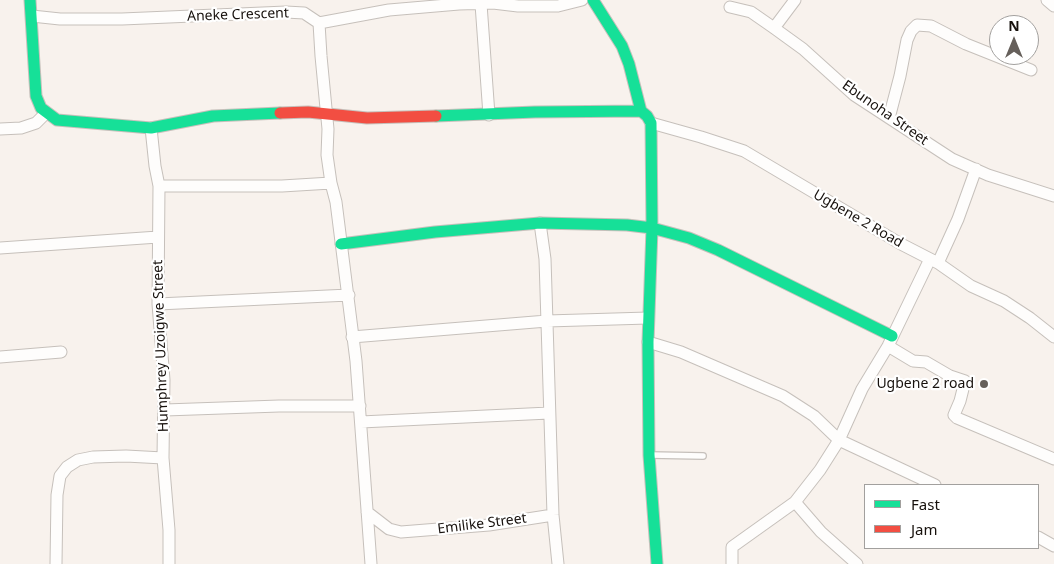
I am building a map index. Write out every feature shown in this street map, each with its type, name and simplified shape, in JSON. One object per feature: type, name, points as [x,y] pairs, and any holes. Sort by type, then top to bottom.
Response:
[{"type":"street","points":[[30,0],[36,96],[38,104],[46,113],[57,120],[151,128],[213,116],[308,112],[367,118],[535,112],[641,111]]},
{"type":"street","points":[[371,564],[356,361],[336,202],[327,155],[328,129],[319,23],[389,10],[459,4],[548,7],[582,0]]},
{"type":"street","points":[[593,0],[622,46],[629,64],[641,111],[647,116],[651,124],[652,228],[648,318],[649,455],[657,564]]},
{"type":"street","points":[[774,28],[795,0]]},
{"type":"street","points":[[1047,0],[1054,6]]},
{"type":"street","points":[[480,4],[489,115]]},
{"type":"street","name":"Ebunoha Street","points":[[730,7],[751,12],[803,49],[854,95],[952,159],[1054,196]]},
{"type":"street","name":"Aneke Crescent","points":[[32,16],[60,19],[131,19],[286,12],[304,13],[319,23]]},
{"type":"street","points":[[889,118],[907,40],[911,31],[917,25],[932,26],[966,44],[1031,70]]},
{"type":"street","points":[[0,129],[21,128],[36,123],[46,113]]},
{"type":"street","name":"Ugbene 2 Road","points":[[651,124],[744,151],[885,235],[934,261],[971,286],[1011,306],[1054,337]]},
{"type":"street","name":"Humphrey Uzoigwe Street","points":[[151,128],[159,186],[158,304],[164,380],[163,458],[169,530],[169,564]]},
{"type":"street","points":[[732,564],[732,547],[795,502],[812,481],[839,440],[862,389],[958,219],[976,169]]},
{"type":"street","points":[[159,186],[282,186],[331,183]]},
{"type":"street","points":[[340,244],[435,232],[540,224],[627,225],[652,228],[689,238],[718,250],[890,341],[913,361],[926,362],[944,373],[965,381],[960,401],[954,414],[958,418],[1054,459]]},
{"type":"street","points":[[540,224],[545,259],[553,515],[558,564]]},
{"type":"street","points":[[0,248],[158,238]]},
{"type":"street","points":[[158,304],[349,296]]},
{"type":"street","points":[[352,337],[547,321],[648,318]]},
{"type":"street","points":[[648,342],[681,352],[784,396],[814,416],[839,440],[933,484]]},
{"type":"street","points":[[0,357],[61,352]]},
{"type":"street","points":[[165,410],[279,406],[360,406]]},
{"type":"street","points":[[361,422],[549,413]]},
{"type":"street","points":[[56,564],[57,495],[60,476],[67,467],[78,460],[93,458],[126,456],[163,458]]},
{"type":"street","points":[[795,502],[821,532],[857,564]]},
{"type":"street","name":"Emilike Street","points":[[367,512],[389,529],[401,532],[488,525],[553,515]]},
{"type":"street","points":[[1039,538],[1054,546]]},
{"type":"lane","points":[[649,455],[703,456]]},
{"type":"traffic: fast","points":[[30,0],[36,96],[41,108],[57,120],[151,128],[213,116],[280,113]]},
{"type":"traffic: fast","points":[[593,0],[622,46],[629,64],[641,111],[651,123],[652,228],[648,342],[649,455],[657,564]]},
{"type":"traffic: fast","points":[[436,116],[535,112],[641,111]]},
{"type":"traffic: fast","points":[[341,244],[435,232],[540,223],[627,225],[652,228],[689,238],[718,250],[892,336]]},
{"type":"traffic: jam","points":[[280,113],[308,112],[367,118],[436,116]]},
{"type":"place","name":"Ugbene 2 road","points":[[984,384]]}]
